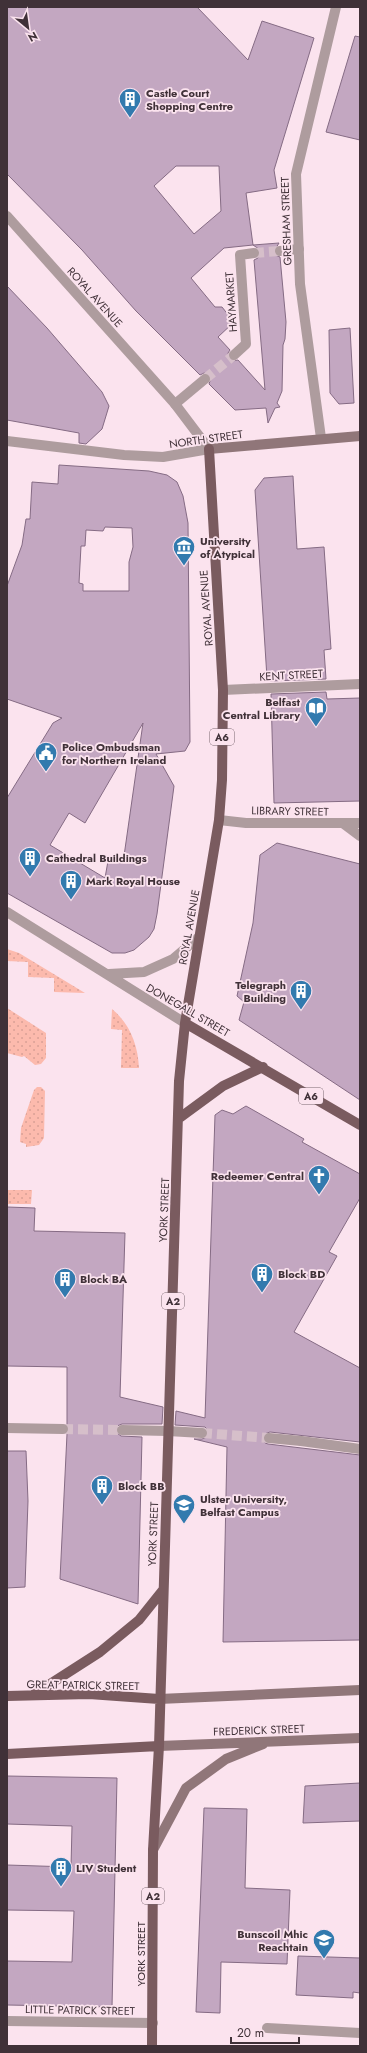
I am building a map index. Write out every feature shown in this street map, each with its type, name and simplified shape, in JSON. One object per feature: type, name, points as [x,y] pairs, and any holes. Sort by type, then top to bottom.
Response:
[{"type":"main road","name":"NORTH STREET","points":[[209,449],[320,438],[360,436]]},
{"type":"main road","name":"ROYAL AVENUE","points":[[185,1023],[219,820],[223,690],[209,449]]},
{"type":"main road","name":"DONEGALL STREET","points":[[185,1023],[263,1067],[360,1125]]},
{"type":"main road","name":"YORK STREET","points":[[152,2046],[153,1850],[159,1746],[159,1699],[179,1081],[185,1023]]},
{"type":"main road","points":[[178,1119],[223,1086],[263,1067]]},
{"type":"main road","points":[[33,1695],[100,1652],[139,1620],[163,1590]]},
{"type":"main road","points":[[159,1699],[360,1690]]},
{"type":"main road","name":"GREAT PATRICK STREET","points":[[7,1696],[89,1694],[159,1699]]},
{"type":"main road","name":"FREDERICK STREET","points":[[159,1746],[360,1738]]},
{"type":"main road","points":[[153,1850],[186,1788],[226,1758],[268,1742]]},
{"type":"main road","points":[[7,1754],[159,1746]]},
{"type":"street","name":"GRESHAM STREET","points":[[320,438],[300,284],[296,174],[336,7]]},
{"type":"street","name":"ROYAL AVENUE","points":[[7,216],[175,404],[209,449]]},
{"type":"street","points":[[280,251],[299,249]]},
{"type":"street","name":"HAYMARKET","points":[[234,355],[246,344],[240,254],[254,253]]},
{"type":"street","points":[[175,404],[204,379]]},
{"type":"street","name":"NORTH STREET","points":[[7,441],[124,455],[164,457],[209,449]]},
{"type":"street","name":"KENT STREET","points":[[223,690],[360,684]]},
{"type":"street","name":"LIBRARY STREET","points":[[219,820],[246,823],[360,823]]},
{"type":"street","points":[[344,824],[360,836]]},
{"type":"street","name":"DONEGALL STREET","points":[[7,912],[109,974],[139,996],[185,1023]]},
{"type":"street","points":[[109,974],[144,972],[173,959],[199,937]]},
{"type":"street","points":[[7,1428],[63,1429]]},
{"type":"street","points":[[122,1430],[202,1433]]},
{"type":"street","points":[[269,1438],[360,1449]]},
{"type":"street","name":"LITTLE PATRICK STREET","points":[[7,2021],[153,2023]]},
{"type":"street","points":[[267,2028],[360,2033]]},
{"type":"shaded area","points":[[7,949],[19,953],[85,993],[54,992],[54,978],[28,977],[28,962],[7,961]]},
{"type":"shaded area","points":[[7,1008],[46,1033],[46,1058],[41,1064],[35,1065],[24,1056],[22,1057],[7,1053]]},
{"type":"shaded area","points":[[112,1009],[124,1021],[132,1036],[137,1051],[139,1068],[121,1068],[122,1030],[111,1029]]},
{"type":"shaded area","points":[[37,1087],[41,1087],[45,1091],[44,1138],[39,1145],[26,1147],[26,1144],[20,1142],[21,1128],[34,1090]]},
{"type":"shaded area","points":[[7,1190],[32,1190],[31,1204],[7,1204]]},
{"type":"building","name":"Castle Court Shopping Centre","points":[[7,7],[197,7],[248,60],[262,21],[314,38],[274,170],[277,188],[246,193],[253,245],[279,243],[274,251],[275,255],[280,257],[286,322],[285,339],[283,345],[282,391],[277,403],[280,407],[275,408],[268,423],[266,408],[235,410],[209,384],[211,378],[210,375],[204,373],[200,375],[136,311],[82,250],[7,174]],"holes":[[[176,166],[219,166],[221,211],[194,234],[154,186]],[[253,245],[259,249],[260,252],[258,258],[254,260],[265,390],[238,360],[232,361],[229,359],[228,353],[230,350],[218,337],[234,322],[222,307],[215,307],[191,278],[224,248]]]},
{"type":"building","points":[[355,36],[360,37],[360,140],[326,132]]},
{"type":"building","points":[[7,286],[47,328],[102,392],[109,406],[102,429],[86,444],[79,443],[79,433],[7,420]]},
{"type":"building","points":[[350,328],[354,403],[339,404],[330,393],[329,330]]},
{"type":"building","points":[[59,465],[149,471],[167,475],[177,482],[183,496],[188,523],[190,742],[185,751],[156,754],[174,786],[157,914],[154,929],[149,937],[134,950],[125,953],[112,953],[7,893],[7,798],[53,723],[62,718],[7,699],[7,586],[22,545],[26,519],[30,519],[32,482],[58,484]],"holes":[[[105,527],[132,528],[133,547],[129,562],[129,591],[83,591],[83,584],[79,583],[81,546],[85,546],[86,530],[103,531]],[[143,723],[123,863],[108,861],[105,878],[50,845],[69,813],[85,823]]]},
{"type":"building","points":[[293,476],[297,549],[324,547],[331,649],[324,650],[326,679],[270,681],[270,677],[267,678],[255,490],[264,478]]},
{"type":"building","name":"Belfast Central Library","points":[[326,692],[327,699],[360,698],[360,801],[274,803],[271,694]]},
{"type":"building","points":[[277,843],[360,864],[360,1100],[239,1020],[244,1002],[237,996],[253,923],[260,855]]},
{"type":"building","points":[[246,1106],[304,1139],[302,1142],[360,1174],[360,1198],[329,1252],[337,1256],[294,1332],[360,1368],[360,1442],[270,1432],[264,1434],[263,1438],[265,1443],[268,1444],[360,1455],[360,1640],[223,1642],[227,1447],[194,1439],[202,1439],[207,1437],[208,1430],[205,1427],[175,1425],[176,1411],[205,1418],[215,1115],[222,1110],[233,1114]]},
{"type":"building","points":[[7,1207],[35,1208],[34,1231],[125,1233],[120,1397],[163,1407],[162,1424],[122,1424],[117,1426],[116,1429],[117,1433],[121,1436],[142,1437],[138,1604],[60,1579],[67,1434],[69,1430],[67,1424],[67,1367],[7,1366]]},
{"type":"building","points":[[7,1451],[26,1451],[28,1501],[25,1587],[7,1588]]},
{"type":"building","name":"LIV Student","points":[[7,1776],[117,1778],[112,2007],[7,2005],[7,1961],[72,1962],[74,1911],[7,1910],[7,1865],[71,1867],[72,1826],[7,1824]]},
{"type":"building","points":[[360,1783],[360,1821],[303,1823],[305,1786]]},
{"type":"building","points":[[204,1808],[247,1809],[245,1888],[290,1890],[287,1964],[221,1962],[220,2013],[196,2012]]},
{"type":"building","points":[[298,1956],[360,1958],[360,1993],[353,1992],[353,1998],[296,1995]]},
{"type":"tunnel","points":[[254,253],[280,251]]},
{"type":"tunnel","points":[[205,379],[234,355]]},
{"type":"tunnel","points":[[63,1429],[122,1430]]},
{"type":"tunnel","points":[[202,1433],[269,1438]]},
{"type":"place","name":"Castle Court Shopping Centre","points":[[130,118]]},
{"type":"place","name":"University of Atypical","points":[[184,566]]},
{"type":"place","name":"Belfast Central Library","points":[[316,728]]},
{"type":"place","name":"Police Ombudsman for Northern Ireland","points":[[46,772]]},
{"type":"place","name":"Cathedral Buildings","points":[[30,878]]},
{"type":"place","name":"Mark Royal House","points":[[71,900]]},
{"type":"place","name":"Telegraph Building","points":[[301,1010]]},
{"type":"place","name":"Redeemer Central","points":[[319,1196]]},
{"type":"place","name":"Block BD","points":[[262,1294]]},
{"type":"place","name":"Block BA","points":[[65,1298]]},
{"type":"place","name":"Block BB","points":[[102,1506]]},
{"type":"place","name":"Ulster University, Belfast Campus","points":[[184,1524]]},
{"type":"place","name":"LIV Student","points":[[61,1888]]},
{"type":"place","name":"Bunscoil Mhic Reachtain","points":[[324,1960]]}]
